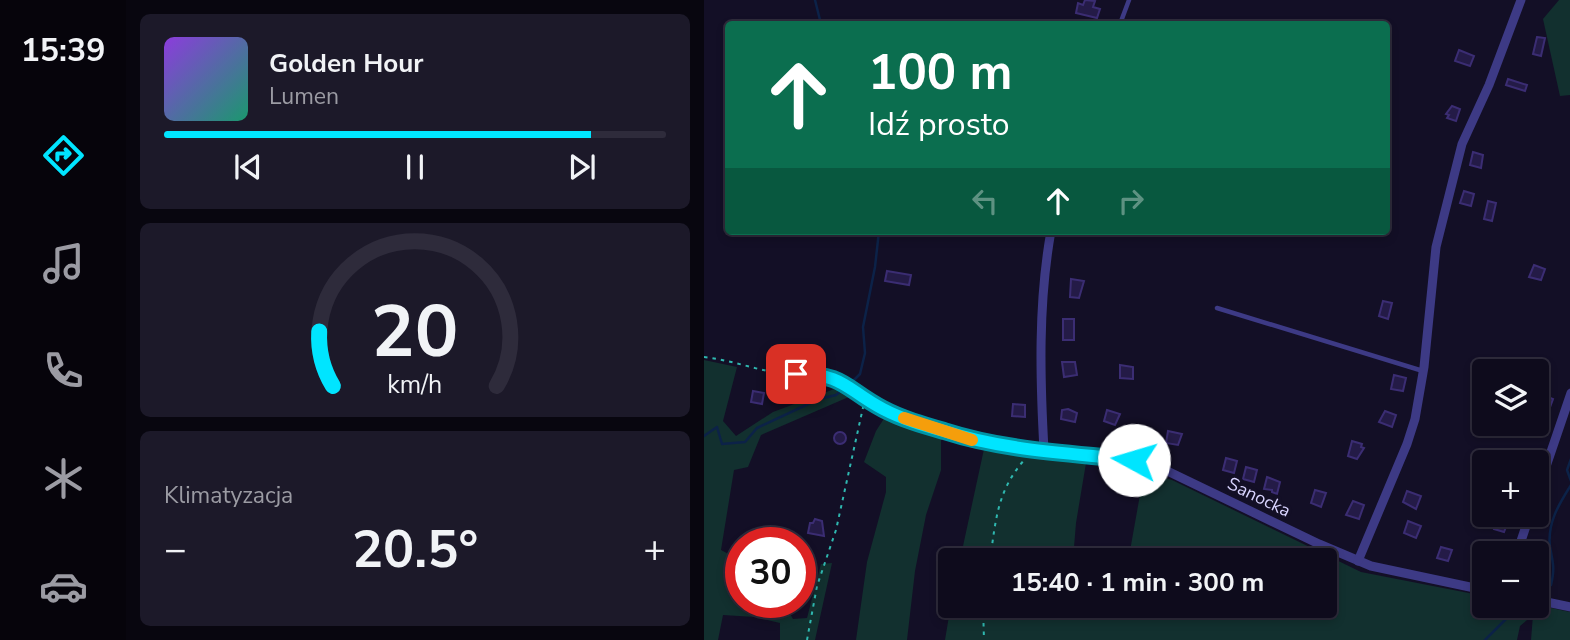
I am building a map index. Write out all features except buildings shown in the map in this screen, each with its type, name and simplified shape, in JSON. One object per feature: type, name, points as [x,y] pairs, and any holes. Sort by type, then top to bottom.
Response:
[{"type":"street","points":[[1358,561],[1415,419],[1423,371],[1436,247],[1462,144],[1489,85],[1521,0]]},
{"type":"street","points":[[1044,450],[1042,318],[1050,235]]},
{"type":"street","points":[[1549,457],[1570,393]]},
{"type":"street","name":"Sanocka","points":[[1017,448],[1134,460],[1159,467],[1371,566],[1472,586]]},
{"type":"street","points":[[1549,603],[1570,607]]},
{"type":"lane","points":[[1121,21],[1129,0]]},
{"type":"lane","points":[[1217,309],[1423,371]]},
{"type":"lane","points":[[794,374],[838,379],[851,386],[865,399],[914,422],[974,440],[1017,448]]},
{"type":"path","points":[[704,357],[794,374]]},
{"type":"path","points":[[807,640],[817,586],[836,530],[865,399]]},
{"type":"path","points":[[992,548],[1000,496],[1014,471],[1034,449]]},
{"type":"path","points":[[983,618],[983,640]]},
{"type":"green space","points":[[1559,0],[1571,0],[1570,95],[1560,96],[1543,19]]},
{"type":"green space","points":[[704,360],[737,367],[723,421],[736,436],[773,412],[837,388],[851,396],[761,435],[748,467],[734,470],[721,550],[725,552],[725,615],[718,640],[704,640]]},
{"type":"green space","points":[[885,417],[941,436],[941,470],[926,515],[915,571],[907,640],[856,640],[867,562],[886,492],[886,477],[864,462],[876,431]]},
{"type":"green space","points":[[984,449],[1086,463],[1076,523],[1074,547],[1079,548],[963,548]]},
{"type":"green space","points":[[1144,472],[1172,480],[1312,548],[1131,548]]},
{"type":"green space","points":[[1337,560],[1361,572],[1472,594],[1472,618],[1529,618],[1520,626],[1517,640],[945,640],[949,618],[1337,618]]},
{"type":"green space","points":[[832,563],[815,640],[780,640],[780,623],[759,618],[816,618],[816,583],[821,564]]},
{"type":"green space","points":[[1549,608],[1570,612],[1570,640],[1531,640],[1533,618],[1549,618]]},
{"type":"waterway","points":[[815,0],[820,21]]},
{"type":"waterway","points":[[851,383],[860,374],[865,353],[863,327],[879,235]]},
{"type":"waterway","points":[[704,436],[717,427],[722,444],[745,442],[757,428],[819,399],[836,395],[846,387]]},
{"type":"waterway","points":[[1571,459],[1567,470],[1571,481]]},
{"type":"waterway","points":[[1551,585],[1553,562],[1550,530],[1558,507],[1571,485]]},
{"type":"waterway","points":[[1485,640],[1507,618]]},
{"type":"slow traffic","points":[[904,418],[972,440]]},
{"type":"route","points":[[796,374],[838,379],[885,410],[914,422],[974,440],[1057,453],[1134,460]]}]
